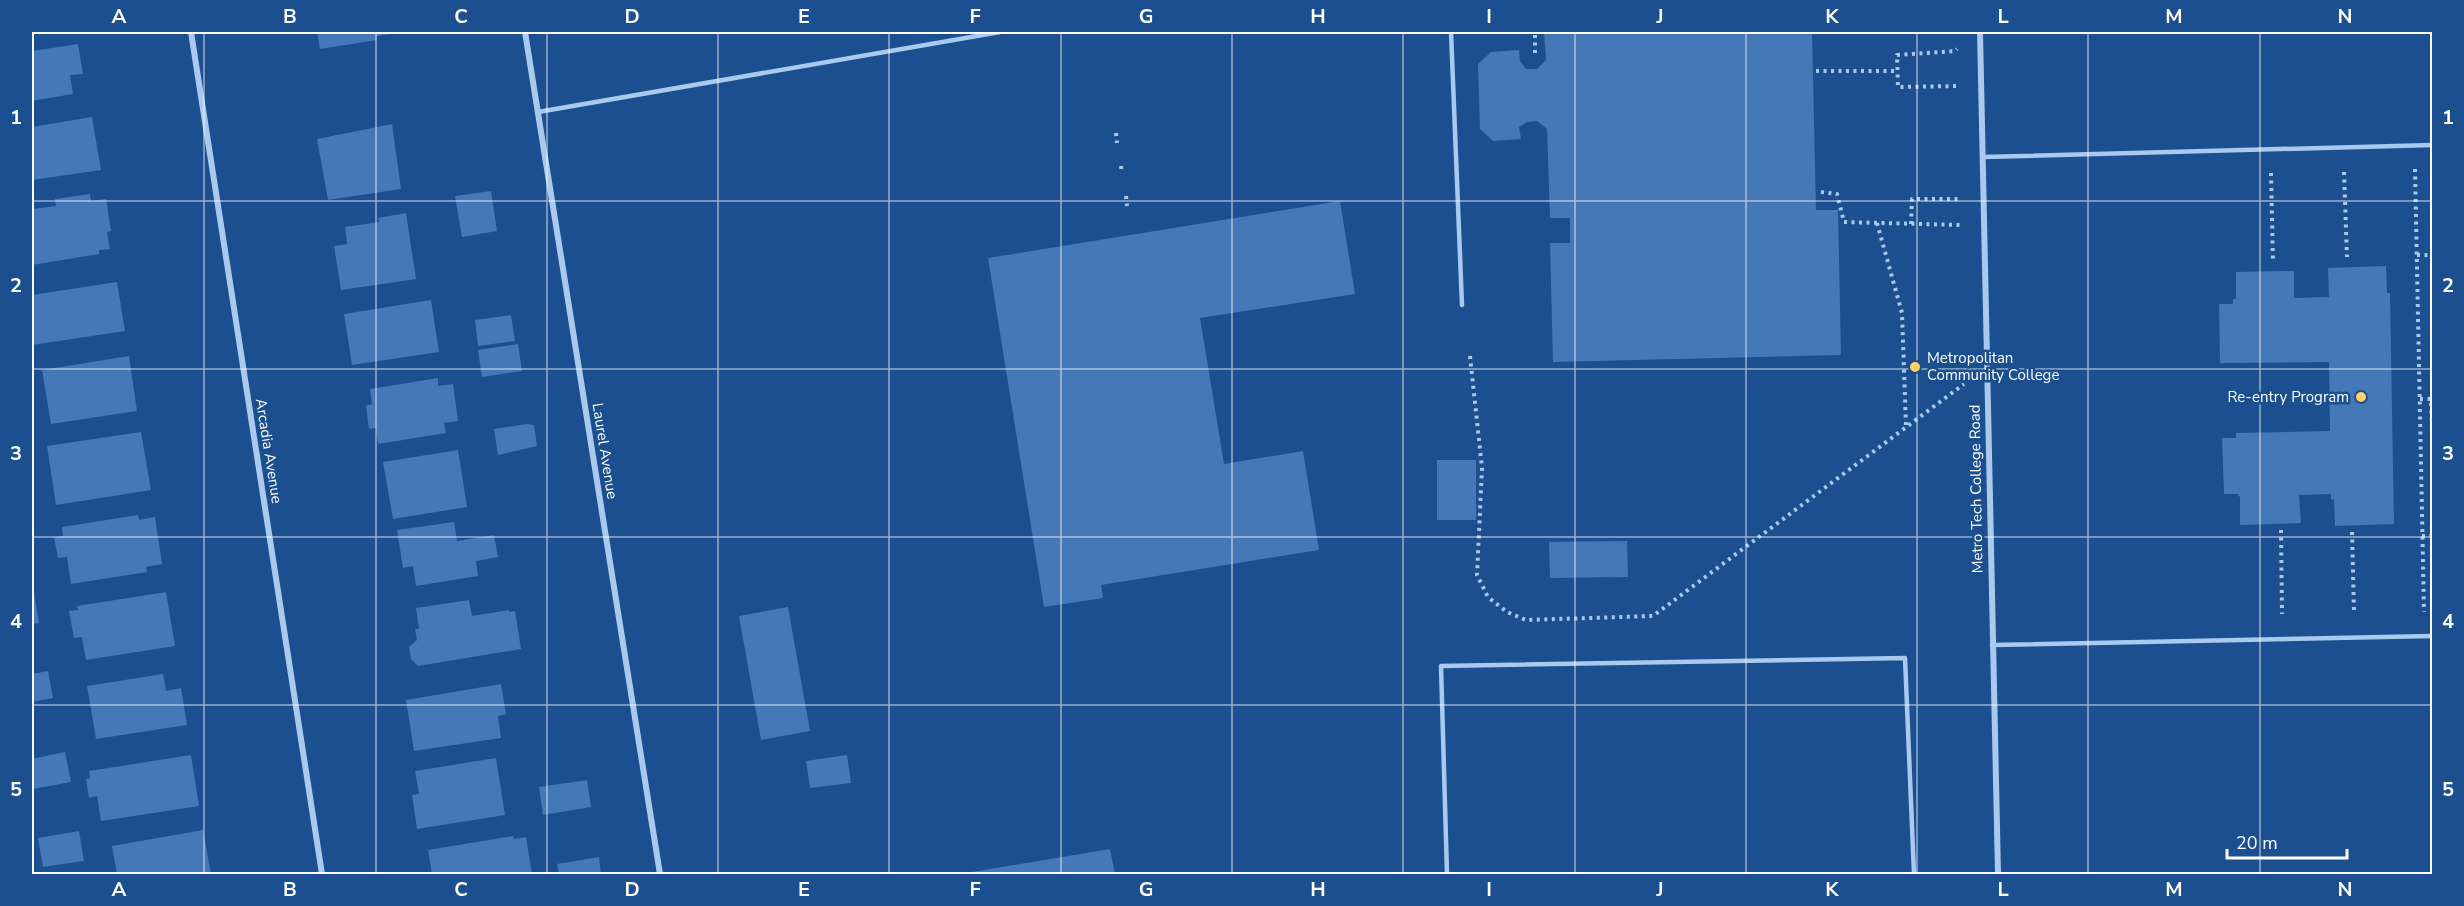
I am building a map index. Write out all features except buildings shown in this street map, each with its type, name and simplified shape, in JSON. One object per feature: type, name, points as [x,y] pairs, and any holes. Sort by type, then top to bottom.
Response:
[{"type":"street","name":"Arcadia Avenue","points":[[191,32],[322,874]]},
{"type":"street","name":"Laurel Avenue","points":[[525,32],[660,874]]},
{"type":"street","name":"Metro Tech College Road","points":[[1980,32],[1998,874]]},
{"type":"lane","points":[[538,112],[1000,32]]},
{"type":"lane","points":[[1451,32],[1462,305]]},
{"type":"lane","points":[[1983,158],[2433,144]]},
{"type":"lane","points":[[1992,645],[2433,636]]},
{"type":"lane","points":[[1447,874],[1441,666],[1905,658],[1914,874]]},
{"type":"path","points":[[1535,32],[1535,53]]},
{"type":"path","points":[[1955,51],[1897,55],[1897,71],[1898,87],[1956,86]]},
{"type":"path","points":[[1816,71],[1897,71]]},
{"type":"path","points":[[1116,133],[1117,143]]},
{"type":"path","points":[[1121,166],[1122,173]]},
{"type":"path","points":[[2415,169],[2424,612]]},
{"type":"path","points":[[2344,172],[2347,257]]},
{"type":"path","points":[[2271,173],[2273,262]]},
{"type":"path","points":[[1821,192],[1837,194],[1844,222],[1960,225]]},
{"type":"path","points":[[1126,196],[1127,206]]},
{"type":"path","points":[[1911,224],[1912,199],[1959,200]]},
{"type":"path","points":[[1877,223],[1902,313],[1906,427]]},
{"type":"path","points":[[2417,255],[2433,255]]},
{"type":"path","points":[[1470,356],[1482,468],[1477,575],[1488,597],[1507,612],[1526,620],[1653,616],[1965,384]]},
{"type":"path","points":[[2420,399],[2432,399],[2433,430]]},
{"type":"path","points":[[2281,530],[2282,614]]},
{"type":"path","points":[[2352,532],[2354,612]]},
{"type":"path","points":[[2422,537],[2433,536]]},
{"type":"place","name":"Metropolitan Community College","points":[[1915,367]]},
{"type":"place","name":"Re-entry Program","points":[[2361,397]]}]
